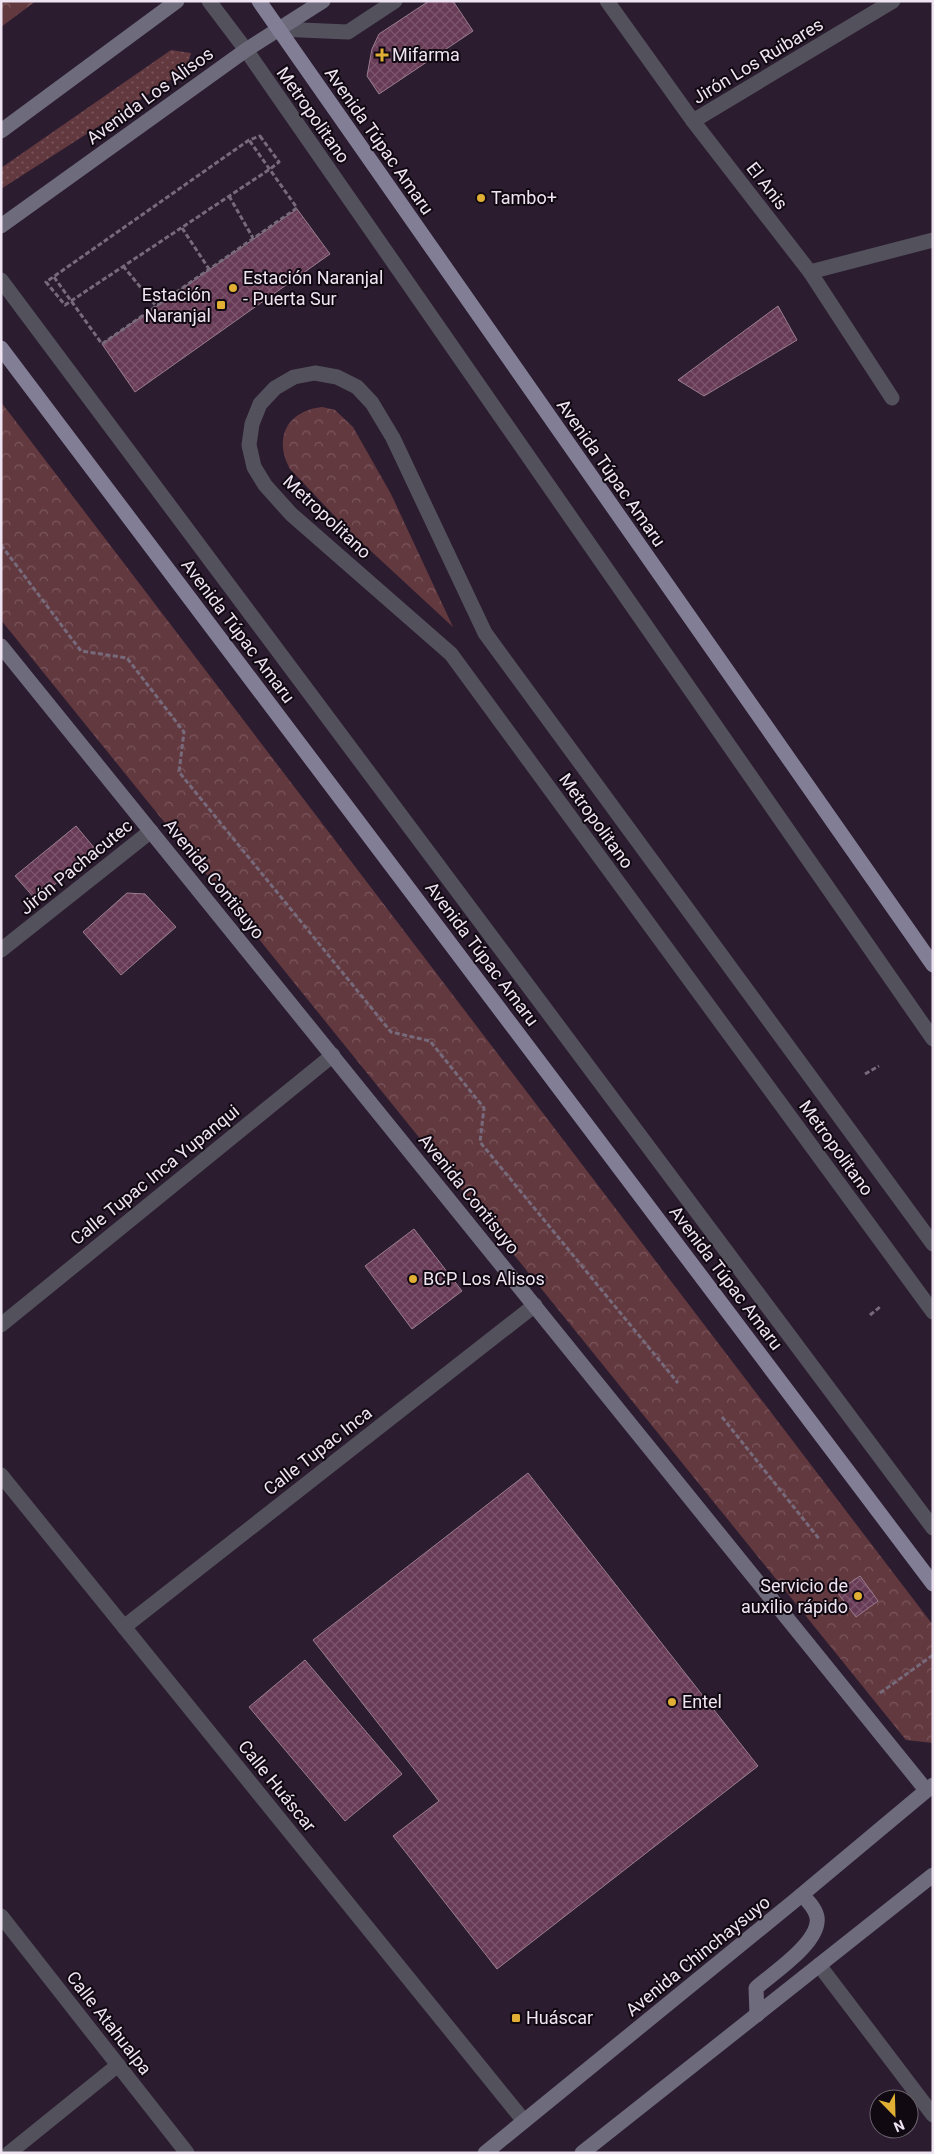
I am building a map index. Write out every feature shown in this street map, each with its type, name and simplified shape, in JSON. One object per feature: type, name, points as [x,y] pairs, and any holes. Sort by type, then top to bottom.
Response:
[{"type":"main road","points":[[1,131],[177,1]]},
{"type":"main road","name":"Avenida Túpac Amaru","points":[[259,1],[933,965]]},
{"type":"main road","name":"Avenida Los Alisos","points":[[1,226],[246,50],[323,1]]},
{"type":"main road","name":"Avenida Túpac Amaru","points":[[1,348],[933,1584]]},
{"type":"main road","name":"Avenida Contisuyo","points":[[1,646],[859,1708],[929,1788]]},
{"type":"main road","name":"Avenida Chinchaysuyo","points":[[485,2153],[802,1895],[929,1788]]},
{"type":"main road","points":[[582,2153],[933,1875]]},
{"type":"main road","points":[[757,2015],[756,1988],[809,1942],[816,1930],[817,1917],[811,1904],[802,1895]]},
{"type":"street","name":"Metropolitano","points":[[209,1],[246,50],[933,1039]]},
{"type":"street","points":[[278,29],[348,32],[395,1]]},
{"type":"street","name":"El Anis","points":[[607,1],[693,121],[810,272],[892,398]]},
{"type":"street","name":"Jirón Los Ruibares","points":[[693,121],[892,1]]},
{"type":"street","points":[[810,272],[933,240]]},
{"type":"street","points":[[1,280],[933,1528]]},
{"type":"street","name":"Metropolitano","points":[[933,1244],[484,633],[393,438],[372,403],[357,387],[337,377],[315,373],[294,377],[275,388],[260,404],[252,424],[249,445],[254,467],[266,485],[290,514],[451,654],[933,1312]]},
{"type":"street","name":"Jirón Pachacutec","points":[[1,950],[151,831]]},
{"type":"street","name":"Calle Tupac Inca Yupanqui","points":[[1,1325],[333,1055]]},
{"type":"street","name":"Calle Tupac Inca","points":[[124,1628],[534,1305]]},
{"type":"street","name":"Calle Huáscar","points":[[1,1475],[524,2121]]},
{"type":"street","name":"Calle Atahualpa","points":[[1,1916],[187,2153]]},
{"type":"street","points":[[819,1965],[933,2115]]},
{"type":"street","points":[[8,2153],[118,2065]]},
{"type":"path","points":[[260,136],[280,162],[65,304],[46,282],[249,140],[260,136]]},
{"type":"path","points":[[54,277],[102,344],[297,208],[249,140]]},
{"type":"path","points":[[229,196],[253,238]]},
{"type":"path","points":[[182,228],[209,269]]},
{"type":"path","points":[[123,266],[156,306]]},
{"type":"path","points":[[1,546],[81,651],[127,658],[184,732],[178,772],[392,1032],[430,1042],[484,1108],[480,1142],[678,1383]]},
{"type":"path","points":[[865,1074],[879,1066]]},
{"type":"path","points":[[870,1315],[880,1307]]},
{"type":"path","points":[[722,1417],[820,1540]]},
{"type":"path","points":[[859,1708],[933,1655]]},
{"type":"green space","points":[[1,1],[36,1],[1,27]]},
{"type":"green space","points":[[171,50],[191,53],[186,70],[1,189],[1,168]]},
{"type":"green space","points":[[1,402],[933,1625],[933,1743],[906,1740],[1,620]]},
{"type":"green space","points":[[322,407],[335,410],[353,427],[391,494],[453,627],[346,528],[290,469],[283,447],[283,437],[286,428],[300,414]]},
{"type":"building","points":[[429,1],[453,1],[473,31],[379,94],[367,76],[372,49],[379,34]]},
{"type":"building","name":"Estación Naranjal - Puerta Sur","points":[[297,209],[330,254],[135,392],[102,344]]},
{"type":"building","points":[[778,306],[797,340],[704,396],[678,380]]},
{"type":"building","points":[[76,826],[96,850],[36,900],[15,876]]},
{"type":"building","points":[[127,893],[145,894],[176,927],[121,975],[83,932]]},
{"type":"building","name":"BCP Los Alisos","points":[[414,1229],[462,1291],[412,1329],[365,1266]]},
{"type":"building","points":[[528,1473],[758,1766],[497,1969],[393,1836],[439,1801],[313,1640]]},
{"type":"building","name":"Servicio de auxilio rápido","points":[[860,1576],[878,1601],[856,1617],[837,1592]]},
{"type":"building","points":[[305,1660],[402,1774],[345,1821],[249,1707]]},
{"type":"place","name":"Mifarma","points":[[382,55]]},
{"type":"place","name":"Tambo+","points":[[481,198]]},
{"type":"place","name":"Estación Naranjal - Puerta Sur","points":[[233,288]]},
{"type":"place","name":"Estación Naranjal","points":[[221,305]]},
{"type":"place","name":"BCP Los Alisos","points":[[413,1279]]},
{"type":"place","name":"Servicio de auxilio rápido","points":[[858,1596]]},
{"type":"place","name":"Entel","points":[[672,1702]]},
{"type":"place","name":"Huáscar","points":[[516,2018]]}]
